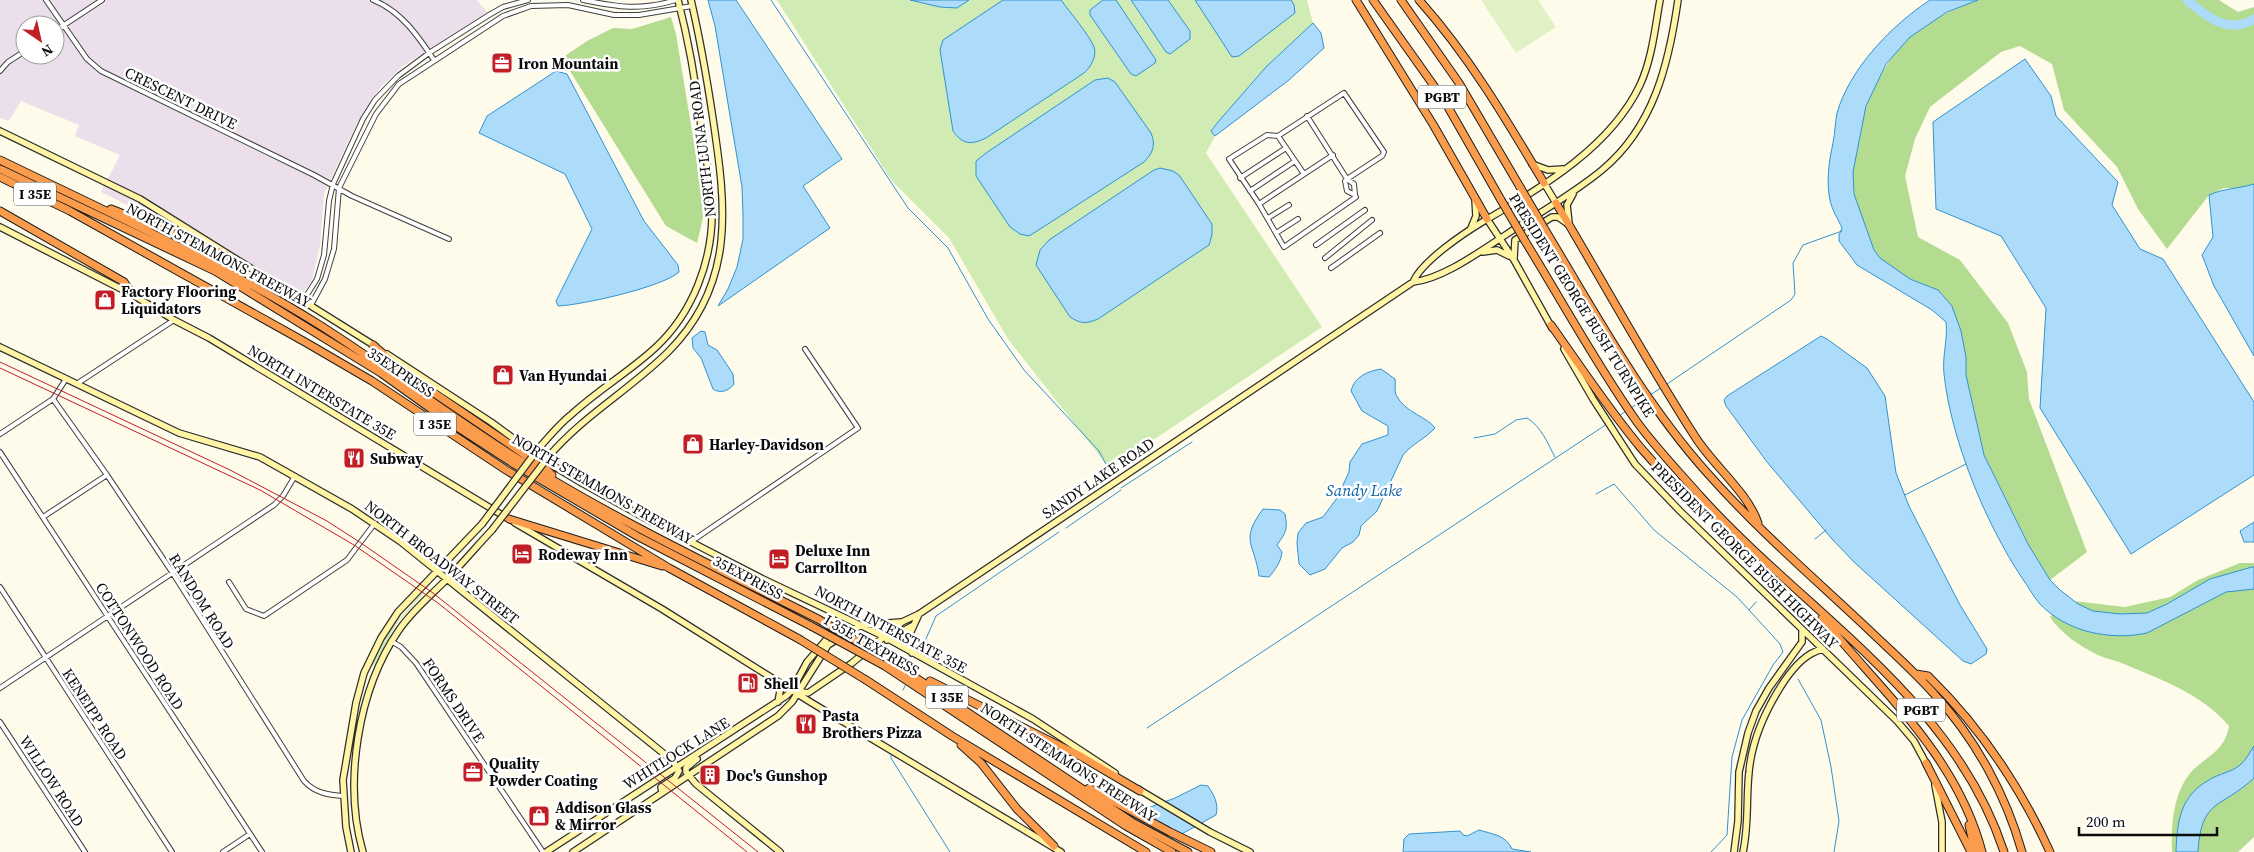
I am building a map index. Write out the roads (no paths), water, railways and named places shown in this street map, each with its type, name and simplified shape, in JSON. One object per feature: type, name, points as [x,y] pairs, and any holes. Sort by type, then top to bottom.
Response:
[{"type":"highway","points":[[1356,0],[1434,126],[1487,219]]},
{"type":"highway","name":"PRESIDENT GEORGE BUSH TURNPIKE","points":[[1373,0],[1444,100],[1525,241],[1613,386],[1658,450],[1735,532],[1911,699],[1944,737],[1979,792],[2004,852]]},
{"type":"highway","name":"PRESIDENT GEORGE BUSH TURNPIKE","points":[[1401,0],[1459,83],[1632,373],[1677,437],[1711,477],[1759,526],[1938,697],[1980,756],[2010,816],[2022,851]]},
{"type":"highway","points":[[1419,0],[1464,54],[1498,105],[1544,184]]},
{"type":"highway","name":"NORTH STEMMONS FREEWAY","points":[[0,160],[98,206],[214,265],[318,324],[518,458],[559,483],[682,551],[818,619],[883,656],[1132,822],[1188,852]]},
{"type":"highway","name":"35EXPRESS","points":[[0,169],[215,271],[381,373],[448,421],[514,464],[637,536],[811,626]]},
{"type":"highway","name":"NORTH STEMMONS FREEWAY","points":[[0,177],[79,216],[372,381],[506,470],[670,568],[799,639],[952,736],[1146,852]]},
{"type":"highway","points":[[1556,203],[1648,362],[1697,439],[1753,508],[1759,526]]},
{"type":"highway","points":[[98,206],[131,216],[226,255]]},
{"type":"highway","points":[[0,211],[124,282],[134,294]]},
{"type":"highway","points":[[1551,325],[1600,395],[1647,456],[1699,507],[1735,532]]},
{"type":"highway","points":[[373,345],[406,374],[546,469],[559,483]]},
{"type":"highway","points":[[509,520],[670,568]]},
{"type":"highway","points":[[1802,595],[1890,695],[1936,752],[1954,781],[1982,852]]},
{"type":"highway","name":"I 35E TEXPRESS","points":[[811,626],[885,666],[1126,826],[1172,852]]},
{"type":"highway","points":[[893,662],[911,669],[933,683],[999,717],[1076,754],[1140,791]]},
{"type":"highway","points":[[1916,674],[1928,676],[1967,718],[2005,770],[2029,810],[2050,852]]},
{"type":"highway","points":[[952,736],[981,764],[1017,809],[1054,846]]},
{"type":"highway","points":[[1926,762],[1971,852]]},
{"type":"highway","points":[[1060,773],[1211,852]]},
{"type":"highway","points":[[1967,812],[1975,852]]},
{"type":"main road","name":"NORTH LUNA ROAD","points":[[351,852],[346,827],[344,796],[346,759],[356,703],[364,673],[377,646],[398,612],[482,524],[538,449],[572,413],[655,348],[672,330],[694,293],[704,266],[710,240],[712,209],[692,56],[677,0]]},
{"type":"main road","name":"SANDY LAKE ROAD","points":[[1413,282],[1416,275],[1445,248],[1470,229],[1568,168],[1609,129],[1640,85],[1648,61],[1660,0]]},
{"type":"main road","name":"SANDY LAKE ROAD","points":[[796,691],[808,693],[878,643],[883,636],[902,622],[919,614],[1413,282],[1421,281],[1448,269],[1476,254],[1574,192],[1603,170],[1620,153],[1639,129],[1651,106],[1668,58],[1678,0]]},
{"type":"main road","name":"NORTH LUNA ROAD","points":[[363,852],[354,804],[354,778],[359,742],[373,676],[391,641],[410,615],[447,579],[492,530],[564,438],[584,420],[642,376],[686,332],[701,308],[716,273],[724,216],[706,75],[691,3]]},
{"type":"main road","name":"NORTH INTERSTATE 35E","points":[[0,131],[140,199],[226,255],[311,305],[373,345],[491,422],[540,458],[652,522],[763,579],[862,625],[1033,719],[1140,791],[1250,852]]},
{"type":"main road","points":[[1532,164],[1548,170],[1568,168]]},
{"type":"main road","points":[[1544,184],[1556,203]]},
{"type":"main road","points":[[1569,224],[1567,205],[1574,192]]},
{"type":"main road","points":[[1470,229],[1476,216],[1475,199]]},
{"type":"main road","points":[[1514,260],[1514,244],[1525,232],[1552,217],[1558,217],[1569,224]]},
{"type":"main road","name":"PRESIDENT GEORGE BUSH HIGHWAY","points":[[1487,219],[1514,260],[1592,399],[1635,464],[1680,511],[1898,721],[1914,741],[1926,762],[1939,806],[1942,852]]},
{"type":"main road","name":"NORTH INTERSTATE 35E","points":[[0,227],[134,294],[174,320],[209,338],[509,520],[662,608],[1061,852]]},
{"type":"main road","points":[[1476,254],[1497,250],[1514,260]]},
{"type":"main road","name":"NORTH BROADWAY STREET","points":[[0,347],[179,433],[260,457],[375,523],[447,579],[678,767]]},
{"type":"main road","points":[[912,653],[908,638],[919,614]]},
{"type":"main road","points":[[796,691],[828,645],[862,625],[902,622]]},
{"type":"main road","points":[[878,643],[890,640],[912,626]]},
{"type":"main road","points":[[1734,852],[1738,821],[1739,772],[1748,734],[1756,711],[1769,688],[1802,642],[1802,630]]},
{"type":"main road","points":[[1743,852],[1748,821],[1749,770],[1754,742],[1764,716],[1789,674],[1803,658],[1813,651],[1823,649]]},
{"type":"main road","points":[[364,673],[373,676]]},
{"type":"main road","points":[[770,675],[780,691],[778,702]]},
{"type":"main road","name":"WHITLOCK LANE","points":[[544,852],[796,691]]},
{"type":"main road","name":"WHITLOCK LANE","points":[[573,852],[768,724],[786,709],[796,691]]},
{"type":"main road","points":[[723,739],[717,746],[686,768],[686,772],[696,784],[780,852]]},
{"type":"main road","points":[[662,792],[661,787],[677,775],[678,767]]},
{"type":"street","name":"CRESCENT DRIVE","points":[[46,0],[56,15]]},
{"type":"street","points":[[65,25],[102,0]]},
{"type":"street","points":[[373,0],[406,22],[434,60]]},
{"type":"street","points":[[304,301],[317,278],[324,255],[332,184],[363,119],[375,100],[393,80],[429,53],[503,7],[528,0]]},
{"type":"street","points":[[582,0],[631,8],[677,0]]},
{"type":"street","points":[[311,305],[325,279],[334,249],[339,188],[376,114],[387,96],[399,84],[503,16],[531,6],[568,5],[614,15],[639,15],[680,8],[691,3]]},
{"type":"street","name":"CRESCENT DRIVE","points":[[65,29],[87,59],[100,71],[339,188],[449,239]]},
{"type":"street","points":[[0,72],[8,62],[15,57]]},
{"type":"street","points":[[1307,116],[1347,179],[1382,156],[1383,150],[1344,93],[1307,116],[1278,136],[1267,135],[1229,159],[1240,178],[1268,218],[1284,247],[1356,197]]},
{"type":"street","points":[[1278,136],[1304,174]]},
{"type":"street","points":[[1240,178],[1286,148]]},
{"type":"street","points":[[1259,204],[1333,155]]},
{"type":"street","points":[[1250,191],[1295,161]]},
{"type":"street","points":[[1268,218],[1289,205]]},
{"type":"street","points":[[1316,245],[1365,210]]},
{"type":"street","points":[[1276,232],[1298,219]]},
{"type":"street","points":[[1324,258],[1372,220]]},
{"type":"street","points":[[1331,268],[1380,233]]},
{"type":"street","points":[[78,383],[174,320]]},
{"type":"street","points":[[692,541],[858,428],[805,349]]},
{"type":"street","points":[[0,434],[53,399],[67,378]]},
{"type":"street","name":"RANDOM ROAD","points":[[53,399],[172,572],[304,780],[312,788],[323,794],[344,796]]},
{"type":"street","name":"COTTONWOOD ROAD","points":[[0,452],[262,852]]},
{"type":"street","points":[[43,517],[107,475]]},
{"type":"street","points":[[0,688],[274,505],[283,496],[296,476]]},
{"type":"street","points":[[229,582],[246,608],[264,616],[347,560],[375,523]]},
{"type":"street","name":"KENEIPP ROAD","points":[[0,587],[172,852]]},
{"type":"street","name":"FORMS DRIVE","points":[[391,641],[401,647],[416,663],[544,852]]},
{"type":"street","name":"WILLOW ROAD","points":[[0,722],[85,852]]},
{"type":"street","points":[[223,852],[250,834]]},
{"type":"water","points":[[708,0],[736,0],[842,159],[803,186],[830,228],[718,306],[728,289],[737,267],[743,239],[743,215],[742,187],[715,26]]},
{"type":"water","points":[[910,0],[969,0],[957,8],[940,7]]},
{"type":"water","points":[[1003,0],[1061,0],[1092,42],[1095,50],[1094,58],[1084,73],[986,138],[972,143],[960,139],[953,131],[940,50],[943,40]]},
{"type":"water","points":[[1103,0],[1116,0],[1156,60],[1155,63],[1136,76],[1131,74],[1090,15],[1090,10]]},
{"type":"water","points":[[1131,0],[1168,0],[1190,31],[1190,39],[1170,54],[1166,52]]},
{"type":"water","points":[[1195,0],[1291,0],[1295,13],[1239,56],[1232,57]]},
{"type":"water","points":[[1930,0],[1978,0],[1947,12],[1910,37],[1886,64],[1866,106],[1853,172],[1854,194],[1874,250],[1880,258],[1910,279],[1938,290],[1952,306],[1961,331],[1966,357],[1966,375],[1984,455],[2028,544],[2050,580],[2078,604],[2093,611],[2120,614],[2147,613],[2167,604],[2210,579],[2252,567],[2254,567],[2254,589],[2226,592],[2147,633],[2118,636],[2089,632],[2062,621],[2039,603],[1996,533],[1972,480],[1954,426],[1944,374],[1946,322],[1932,310],[1857,265],[1839,241],[1842,228],[1832,207],[1829,193],[1829,164],[1837,113],[1843,96],[1862,64],[1874,49],[1901,22]]},
{"type":"water","points":[[1313,23],[1321,33],[1324,48],[1289,80],[1215,136],[1211,131],[1218,122],[1266,67]]},
{"type":"water","points":[[2025,59],[2051,96],[2056,116],[2118,182],[2112,205],[2140,249],[2163,259],[2254,402],[2254,475],[2131,554],[2040,408],[2046,308],[2001,236],[1936,209],[1933,122]]},
{"type":"water","points":[[556,71],[567,74],[644,221],[678,265],[679,272],[670,278],[657,284],[622,294],[558,306],[556,301],[592,229],[565,174],[479,133],[487,116]]},
{"type":"water","points":[[1108,78],[1115,82],[1151,133],[1153,145],[1150,155],[1144,162],[1029,236],[1020,234],[1010,227],[976,176],[976,161],[1095,80]]},
{"type":"water","points":[[1160,168],[1173,171],[1179,175],[1212,224],[1212,235],[1209,245],[1098,319],[1090,322],[1081,322],[1070,317],[1036,265],[1040,250],[1049,240],[1154,170]]},
{"type":"water","points":[[2254,184],[2254,356],[2214,286],[2202,255],[2213,237],[2209,195]]},
{"type":"water","points":[[701,331],[705,332],[708,345],[717,350],[733,374],[734,384],[727,390],[719,391],[713,389],[701,358],[693,348],[692,338]]},
{"type":"water","points":[[1821,336],[1867,368],[1885,396],[1896,473],[1909,506],[1960,605],[1987,649],[1986,654],[1971,664],[1963,661],[1854,562],[1832,539],[1767,462],[1726,406],[1724,400],[1727,396]]},
{"type":"water","name":"Sandy Lake","points":[[1381,369],[1395,379],[1395,393],[1400,401],[1435,428],[1403,455],[1377,511],[1361,526],[1359,535],[1353,542],[1342,548],[1325,569],[1310,575],[1299,564],[1298,533],[1306,523],[1323,517],[1337,498],[1349,472],[1350,462],[1362,444],[1388,435],[1388,426],[1362,411],[1351,391],[1358,378],[1371,371]]},
{"type":"water","points":[[1263,509],[1280,510],[1285,514],[1286,524],[1284,534],[1277,545],[1282,552],[1280,559],[1269,577],[1259,576],[1250,542],[1252,528]]},
{"type":"water","points":[[2254,522],[2254,542],[2244,542],[2240,531]]},
{"type":"water","points":[[2254,746],[2254,778],[2208,813],[2203,822],[2198,852],[2176,852],[2179,820],[2186,802],[2199,786],[2240,765]]},
{"type":"water","points":[[1201,785],[1208,786],[1214,796],[1217,807],[1216,815],[1178,836],[1163,842],[1130,820],[1137,812],[1175,798]]},
{"type":"water","points":[[1479,830],[1502,838],[1512,849],[1531,852],[1403,852],[1404,839],[1409,834],[1460,831],[1463,835],[1467,836]]},
{"type":"waterway","points":[[771,0],[908,208],[948,248],[988,319],[1024,370],[1099,451],[1112,476]]},
{"type":"waterway","points":[[2187,0],[2210,18],[2227,25],[2235,25],[2254,19]]},
{"type":"waterway","points":[[1667,384],[1791,300],[1795,294],[1793,263],[1803,245],[1842,231]]},
{"type":"waterway","points":[[1650,395],[1661,388]]},
{"type":"waterway","points":[[1631,408],[1645,399]]},
{"type":"waterway","points":[[1619,416],[1626,411]]},
{"type":"waterway","points":[[1474,438],[1495,434],[1516,420],[1527,418],[1540,430],[1555,457]]},
{"type":"waterway","points":[[1147,728],[1607,424]]},
{"type":"waterway","points":[[1121,488],[1192,442]]},
{"type":"waterway","points":[[1905,495],[1966,464]]},
{"type":"waterway","points":[[1596,494],[1614,484],[1654,530],[1737,597],[1749,610]]},
{"type":"waterway","points":[[1066,528],[1121,490]]},
{"type":"waterway","points":[[1815,539],[1826,530]]},
{"type":"waterway","points":[[922,648],[936,616],[1059,532]]},
{"type":"waterway","points":[[1711,852],[1727,835],[1732,757],[1742,720],[1773,665],[1783,652],[1780,644],[1749,610],[1756,602]]},
{"type":"waterway","points":[[1798,679],[1821,720],[1831,767],[1839,821],[1834,852]]},
{"type":"waterway","points":[[903,690],[905,686]]},
{"type":"waterway","points":[[891,755],[891,758],[950,852]]},
{"type":"tram line","points":[[0,368],[260,490],[354,545],[438,603],[747,852]]},
{"type":"railway","points":[[0,362],[230,470],[327,521],[433,593],[758,852]]},
{"type":"place","name":"Iron Mountain","points":[[502,63]]},
{"type":"place","name":"Factory Flooring Liquidators","points":[[105,300]]},
{"type":"place","name":"Van Hyundai","points":[[503,375]]},
{"type":"place","name":"Harley-Davidson","points":[[693,444]]},
{"type":"place","name":"Subway","points":[[354,458]]},
{"type":"place","name":"Rodeway Inn","points":[[522,554]]},
{"type":"place","name":"Deluxe Inn Carrollton","points":[[779,559]]},
{"type":"place","name":"Shell","points":[[748,683]]},
{"type":"place","name":"Pasta Brothers Pizza","points":[[806,724]]},
{"type":"place","name":"Quality Powder Coating","points":[[473,772]]},
{"type":"place","name":"Doc's Gunshop","points":[[710,775]]},
{"type":"place","name":"Addison Glass & Mirror","points":[[539,816]]}]
